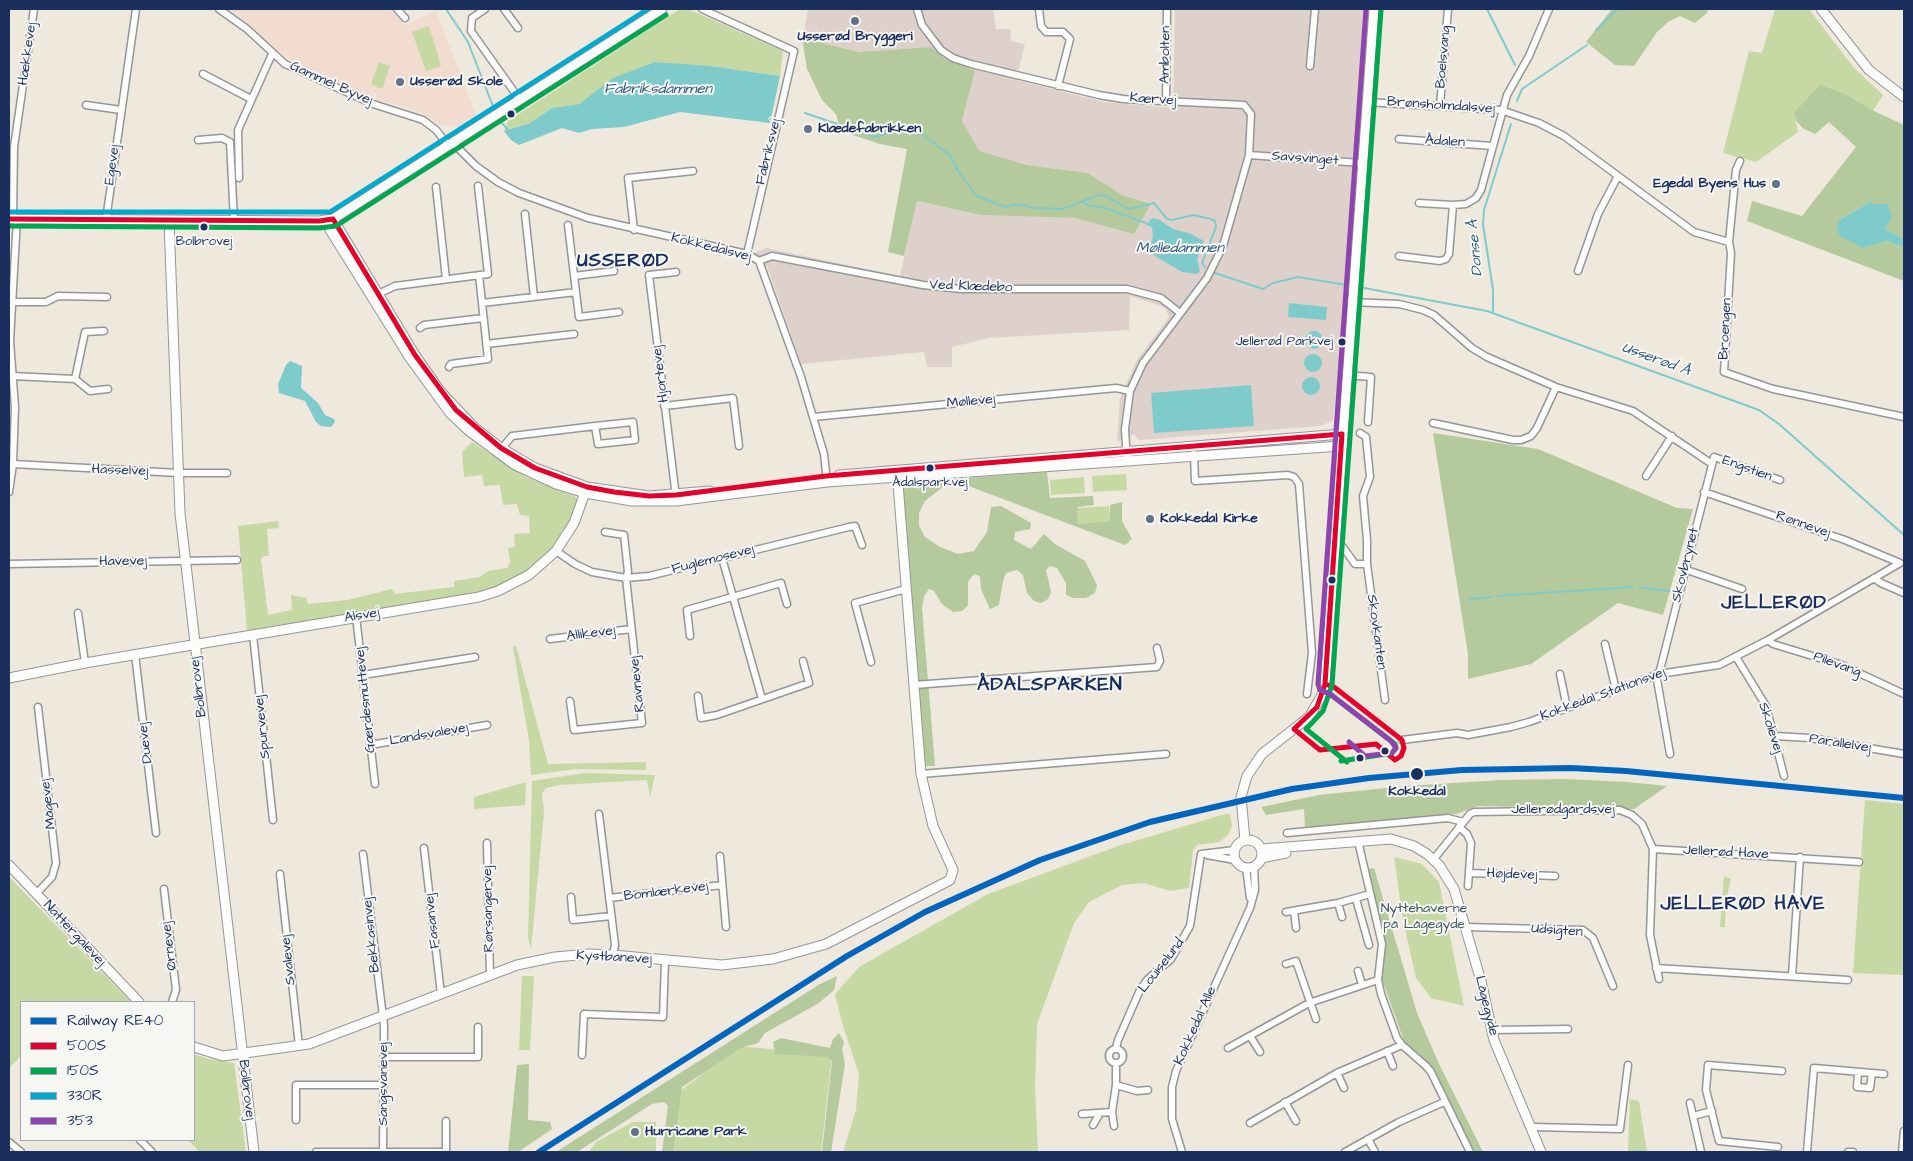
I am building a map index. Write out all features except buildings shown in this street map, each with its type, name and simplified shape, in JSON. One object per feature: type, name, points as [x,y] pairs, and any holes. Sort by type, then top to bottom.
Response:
[{"type":"street","name":"Hækkevej","points":[[9,492],[13,464],[16,407],[10,341],[14,302],[12,292],[14,147],[34,9]]},
{"type":"street","name":"Egevej","points":[[106,220],[136,9]]},
{"type":"street","name":"Gammel Byvej","points":[[219,9],[247,29],[285,64],[374,104],[423,120],[451,145]]},
{"type":"street","points":[[397,9],[405,18]]},
{"type":"street","points":[[485,9],[472,18],[471,31],[520,100]]},
{"type":"street","points":[[504,9],[518,28]]},
{"type":"street","points":[[13,219],[169,221],[329,220],[451,145],[662,9]]},
{"type":"street","name":"Fabriksvej","points":[[702,9],[794,51],[746,254]]},
{"type":"street","name":"Kærvej","points":[[917,9],[922,25],[930,38],[940,50],[953,58],[1058,86],[1115,98],[1244,106],[1251,114],[1249,155]]},
{"type":"street","points":[[1039,9],[1041,26],[1046,32],[1064,32],[1070,39],[1058,86]]},
{"type":"street","name":"Ambolten","points":[[1166,101],[1167,9]]},
{"type":"street","points":[[1310,66],[1315,9]]},
{"type":"street","points":[[1245,840],[1241,797],[1247,776],[1262,754],[1309,717],[1317,707],[1325,684],[1361,163],[1374,9]]},
{"type":"street","name":"Boelsvang","points":[[1440,106],[1448,9]]},
{"type":"street","points":[[1419,203],[1466,204],[1476,198],[1481,190],[1506,95],[1529,56],[1549,9]]},
{"type":"street","points":[[1821,9],[1869,70],[1904,97]]},
{"type":"street","points":[[239,178],[238,130],[272,54]]},
{"type":"street","points":[[203,74],[251,99]]},
{"type":"street","name":"Brønsholmdalsvej","points":[[1366,102],[1501,110],[1539,123],[1564,136],[1694,232],[1729,242]]},
{"type":"street","points":[[86,105],[121,110]]},
{"type":"street","points":[[198,140],[222,138],[230,142],[234,220]]},
{"type":"street","name":"Ådalen","points":[[1399,138],[1492,146]]},
{"type":"street","name":"Kokkedalsvej","points":[[451,145],[498,182],[519,193],[588,218],[746,254],[760,261],[801,377],[824,454],[826,479]]},
{"type":"street","points":[[1126,457],[1125,429],[1130,391],[1142,364],[1207,278],[1223,246],[1249,155]]},
{"type":"street","name":"Savsvinget","points":[[1249,155],[1361,163]]},
{"type":"street","name":"Broengen","points":[[1740,162],[1736,170],[1729,242],[1724,372],[1772,389],[1904,417]]},
{"type":"street","points":[[634,230],[628,178],[693,172]]},
{"type":"street","points":[[1578,271],[1602,205],[1618,176]]},
{"type":"street","points":[[375,296],[395,286],[488,274],[478,186]]},
{"type":"street","points":[[436,187],[446,279]]},
{"type":"street","points":[[1399,256],[1440,261],[1446,259],[1449,254],[1453,205]]},
{"type":"street","points":[[525,214],[534,297]]},
{"type":"street","points":[[329,220],[436,397],[469,432],[499,451],[586,490],[676,498],[826,479],[1126,457],[1342,434]]},
{"type":"street","name":"Bolbrovej","points":[[169,221],[178,473],[186,562],[254,1152]]},
{"type":"street","points":[[568,225],[579,317],[619,312]]},
{"type":"street","name":"Ved Klædebo","points":[[760,261],[772,256],[923,285],[960,289],[1127,289],[1161,298],[1180,313]]},
{"type":"street","points":[[574,276],[614,271]]},
{"type":"street","name":"Hjortevej","points":[[676,272],[649,275],[676,498]]},
{"type":"street","points":[[449,367],[451,364],[488,360],[479,275]]},
{"type":"street","points":[[482,303],[576,292]]},
{"type":"street","points":[[14,302],[46,302],[58,296],[106,297]]},
{"type":"street","points":[[1351,302],[1399,304],[1423,310],[1434,315],[1472,348],[1488,357],[1556,387],[1625,408],[1713,460]]},
{"type":"street","points":[[420,328],[424,325],[483,318]]},
{"type":"street","points":[[74,379],[85,332],[104,331]]},
{"type":"street","points":[[486,344],[574,334]]},
{"type":"street","points":[[1346,375],[1371,377],[1368,422]]},
{"type":"street","points":[[12,376],[74,379],[90,391],[108,389]]},
{"type":"street","points":[[1434,423],[1513,440],[1522,440],[1531,436],[1537,428],[1556,387]]},
{"type":"street","name":"Møllevej","points":[[812,417],[1116,388],[1130,391]]},
{"type":"street","points":[[664,406],[733,398],[739,446]]},
{"type":"street","points":[[499,451],[512,436],[595,426],[633,422],[635,440],[598,444],[595,426]]},
{"type":"street","name":"Skovkanten","points":[[1360,432],[1366,437],[1370,478],[1363,496],[1368,540],[1367,564],[1385,700]]},
{"type":"street","points":[[1646,476],[1672,436]]},
{"type":"street","points":[[1193,451],[1341,446]]},
{"type":"street","points":[[1193,451],[1195,481],[1288,475],[1294,477],[1298,484],[1312,653],[1307,694]]},
{"type":"street","name":"Engstien","points":[[1713,460],[1780,480]]},
{"type":"street","name":"Skovbrynet","points":[[1657,674],[1713,460]]},
{"type":"street","name":"Hasselvej","points":[[13,464],[178,473],[227,473]]},
{"type":"street","points":[[897,474],[921,774],[1166,754]]},
{"type":"street","name":"Alsvej","points":[[9,678],[85,662],[253,635],[479,596],[498,591],[530,575],[556,551],[574,523],[586,490]]},
{"type":"street","name":"Rønnevej","points":[[1704,492],[1845,540],[1900,563]]},
{"type":"street","name":"Fuglemosevej","points":[[556,551],[575,564],[592,572],[626,578],[649,576],[855,526],[862,544]]},
{"type":"street","name":"Ravnevej","points":[[570,701],[574,730],[642,722],[626,578],[628,572],[624,535],[605,532]]},
{"type":"street","points":[[1334,544],[1343,547],[1355,564],[1367,564]]},
{"type":"street","points":[[722,558],[762,699]]},
{"type":"street","name":"Havevej","points":[[9,564],[237,560]]},
{"type":"street","name":"Kokkedal Stationsvej","points":[[1402,740],[1457,733],[1468,735],[1510,727],[1568,708],[1657,674],[1710,667],[1736,657],[1768,640],[1900,563]]},
{"type":"street","points":[[1684,569],[1742,589]]},
{"type":"street","points":[[1874,578],[1904,593]]},
{"type":"street","points":[[690,636],[686,610],[781,583],[787,604]]},
{"type":"street","points":[[871,662],[855,603],[906,590]]},
{"type":"street","points":[[78,613],[85,662]]},
{"type":"street","name":"Gærdesmuttevej","points":[[356,616],[375,784]]},
{"type":"street","name":"Allikevej","points":[[550,639],[631,629]]},
{"type":"street","name":"Spurvevej","points":[[253,635],[273,820]]},
{"type":"street","name":"Pilevang","points":[[1768,640],[1773,644],[1842,665],[1904,694]]},
{"type":"street","points":[[1605,644],[1616,690]]},
{"type":"street","points":[[914,685],[1157,667],[1160,661],[1157,648]]},
{"type":"street","name":"Duevej","points":[[135,654],[156,833]]},
{"type":"street","points":[[363,674],[475,657]]},
{"type":"street","name":"Skolevej","points":[[1736,657],[1766,706],[1784,776]]},
{"type":"street","points":[[698,696],[701,718],[717,715],[809,683],[803,661]]},
{"type":"street","points":[[1560,674],[1568,708]]},
{"type":"street","points":[[1657,674],[1670,754]]},
{"type":"street","name":"Mågevej","points":[[36,894],[52,877],[56,863],[38,707]]},
{"type":"street","name":"Landsvalevej","points":[[370,745],[488,725]]},
{"type":"street","name":"Parallelvej","points":[[1775,736],[1810,738],[1904,754]]},
{"type":"street","name":"Kystbanevej","points":[[242,1054],[299,1046],[517,965],[542,959],[589,954],[722,966],[748,964],[802,952],[846,935],[950,880],[953,876],[953,870],[933,826],[921,774]]},
{"type":"street","name":"Jellerødgårdsvej","points":[[1430,857],[1470,814],[1480,811],[1620,810],[1632,815],[1642,824],[1653,849],[1650,936],[1659,979]]},
{"type":"street","points":[[599,814],[615,945],[613,955]]},
{"type":"street","points":[[1287,833],[1448,818],[1461,825],[1471,843],[1468,886]]},
{"type":"street","points":[[1203,854],[1236,860],[1250,867],[1261,854],[1255,842],[1245,840],[1239,844],[1235,850],[1236,860]]},
{"type":"street","name":"Rørsangervej","points":[[487,843],[490,975]]},
{"type":"street","points":[[1359,844],[1382,944],[1378,980],[1402,1045],[1426,1066],[1470,1152]]},
{"type":"street","name":"Lågegyde","points":[[1261,854],[1287,853],[1359,844],[1403,846],[1430,857],[1450,881],[1481,981],[1491,1030],[1541,1152]]},
{"type":"street","name":"Fasanvej","points":[[424,848],[441,994]]},
{"type":"street","name":"Jellerød Have","points":[[1653,849],[1859,862]]},
{"type":"street","points":[[1203,854],[1206,852],[1235,850]]},
{"type":"street","name":"Bekkasinvej","points":[[363,854],[382,1016]]},
{"type":"street","name":"Louiselund","points":[[1116,1048],[1140,990],[1147,980],[1171,959],[1190,926],[1200,854],[1203,854]]},
{"type":"street","name":"Bomlærkevej","points":[[720,856],[726,927]]},
{"type":"street","points":[[1792,976],[1800,857]]},
{"type":"street","name":"Nattergalevej","points":[[9,865],[138,1001]]},
{"type":"street","name":"Kokkedal Alle","points":[[1182,1152],[1172,1119],[1172,1087],[1176,1071],[1251,905],[1250,867]]},
{"type":"street","name":"Højdevej","points":[[1469,873],[1555,876]]},
{"type":"street","name":"Svalevej","points":[[280,874],[299,1046]]},
{"type":"street","name":"Bomlærkevej","points":[[609,898],[722,885]]},
{"type":"street","name":"Ørnevej","points":[[164,888],[176,990],[172,1001]]},
{"type":"street","points":[[1286,912],[1338,903],[1370,894]]},
{"type":"street","points":[[571,898],[573,920],[612,916]]},
{"type":"street","points":[[1356,898],[1369,945]]},
{"type":"street","points":[[1338,903],[1342,917]]},
{"type":"street","points":[[1294,911],[1296,928]]},
{"type":"street","name":"Udsigten","points":[[1465,927],[1584,930],[1593,938],[1613,986]]},
{"type":"street","points":[[582,1055],[584,1014],[663,1016],[665,960]]},
{"type":"street","points":[[1286,964],[1296,961],[1316,1019]]},
{"type":"street","points":[[1656,968],[1848,980]]},
{"type":"street","points":[[1358,971],[1362,985]]},
{"type":"street","points":[[1228,1048],[1309,1003],[1378,980]]},
{"type":"street","name":"Sangsvanevej","points":[[382,1016],[384,1057],[383,1152]]},
{"type":"street","points":[[384,1057],[478,1057],[478,1027]]},
{"type":"street","points":[[1491,1030],[1568,1029]]},
{"type":"street","points":[[1250,1036],[1260,1052]]},
{"type":"street","points":[[1250,1123],[1337,1073],[1402,1045]]},
{"type":"street","points":[[195,1047],[213,1054],[242,1054]]},
{"type":"street","points":[[1116,1048],[1122,1051],[1124,1056],[1120,1062],[1116,1063],[1110,1059],[1109,1054],[1116,1048]]},
{"type":"street","points":[[1387,1051],[1392,1066]]},
{"type":"street","points":[[1114,1126],[1112,1112],[1116,1086],[1116,1063]]},
{"type":"street","points":[[1532,1128],[1620,1129],[1628,1065]]},
{"type":"street","points":[[1778,1147],[1719,1141],[1706,1090],[1708,1065],[1782,1071]]},
{"type":"street","points":[[1807,1152],[1814,1068],[1884,1074]]},
{"type":"street","points":[[1858,1072],[1857,1087],[1870,1088],[1872,1073]]},
{"type":"street","points":[[1337,1073],[1344,1088]]},
{"type":"street","points":[[296,1120],[296,1085],[384,1085]]},
{"type":"street","points":[[1116,1086],[1137,1091],[1148,1090]]},
{"type":"street","points":[[1285,1102],[1296,1121]]},
{"type":"street","points":[[1345,1152],[1444,1102]]},
{"type":"street","points":[[1690,1103],[1701,1152]]},
{"type":"street","points":[[1693,1116],[1712,1111]]},
{"type":"street","points":[[1082,1114],[1112,1112]]},
{"type":"street","points":[[1093,1125],[1100,1113]]},
{"type":"street","points":[[316,1152],[446,1152],[446,1121]]},
{"type":"street","points":[[1902,1152],[1904,1132]]},
{"type":"street","points":[[1368,1139],[1375,1152]]},
{"type":"street","points":[[141,1141],[152,1152]]},
{"type":"street","points":[[9,1142],[21,1152]]},
{"type":"street","points":[[1848,1152],[1853,1152]]},
{"type":"shaded area","name":"Usserød Skole","points":[[230,9],[389,9],[404,25],[436,11],[476,115],[460,127],[441,125],[414,109],[379,101],[293,63]]},
{"type":"shaded area","points":[[808,9],[993,9],[996,29],[1010,29],[1011,41],[1025,44],[1016,80],[1104,102],[1173,108],[1175,9],[1370,9],[1348,281],[1333,420],[1321,426],[1139,440],[1134,434],[1117,442],[1120,399],[1137,360],[1169,317],[1166,309],[1159,305],[1130,296],[1129,330],[989,338],[952,347],[952,367],[927,367],[924,352],[801,364],[767,266],[742,259],[766,248],[900,276],[916,201],[980,215],[1075,218],[1134,233],[1151,204],[1122,195],[1088,173],[1027,165],[979,152],[962,121],[975,71],[945,59],[931,47],[859,52],[803,38]]},
{"type":"green space","points":[[680,9],[688,9],[783,51],[780,76],[710,66],[614,78],[579,104],[552,108],[530,123],[504,131],[508,121]]},
{"type":"green space","points":[[1612,9],[1706,9],[1708,12],[1695,23],[1680,16],[1668,22],[1657,32],[1634,66],[1615,65],[1586,42]]},
{"type":"green space","points":[[1775,9],[1809,9],[1854,68],[1883,95],[1873,111],[1845,94],[1794,113],[1798,132],[1756,162],[1723,153],[1749,51],[1762,53]]},
{"type":"green space","points":[[429,26],[441,66],[426,71],[412,32]]},
{"type":"green space","points":[[802,38],[859,52],[931,47],[945,59],[975,71],[962,121],[979,151],[1027,165],[1088,173],[1122,195],[1151,204],[1134,234],[1075,218],[980,215],[917,201],[904,256],[888,252],[907,149],[880,144],[841,131],[836,114],[822,100],[807,69]]},
{"type":"green space","points":[[379,62],[390,66],[382,89],[371,84]]},
{"type":"green space","points":[[1820,85],[1845,94],[1874,111],[1904,125],[1904,239],[1885,229],[1886,225],[1871,201],[1838,221],[1863,248],[1887,241],[1897,245],[1904,245],[1904,281],[1747,221],[1752,201],[1802,216],[1856,147],[1829,122],[1815,134],[1804,129],[1796,121],[1794,113]]},
{"type":"green space","points":[[1433,433],[1538,449],[1677,508],[1693,509],[1663,615],[1618,603],[1531,664],[1468,679],[1468,654]]},
{"type":"green space","points":[[472,442],[526,477],[576,497],[578,505],[562,535],[548,553],[531,568],[512,581],[474,594],[247,631],[238,526],[278,521],[279,528],[267,529],[269,556],[263,556],[261,560],[268,615],[292,610],[291,595],[306,598],[308,604],[348,600],[392,589],[395,594],[454,587],[454,581],[480,577],[488,571],[507,568],[510,562],[508,548],[515,547],[514,534],[530,533],[529,516],[520,515],[517,504],[503,505],[500,485],[484,486],[482,475],[464,477],[462,452]]},
{"type":"green space","points":[[1047,472],[1050,498],[1093,496],[1094,505],[1077,507],[1078,524],[1110,521],[1110,505],[1122,502],[1122,521],[1132,539],[1125,545],[958,482],[948,483],[925,501],[919,513],[919,526],[925,537],[940,547],[958,554],[974,551],[987,532],[991,507],[1001,506],[1031,523],[1030,529],[1015,532],[1014,540],[1031,549],[1044,534],[1055,544],[1085,561],[1097,585],[1095,593],[1086,598],[1074,598],[1066,595],[1066,583],[1057,568],[1050,566],[1046,570],[1051,592],[1048,599],[1041,603],[1034,601],[1027,593],[1023,575],[1017,570],[1006,573],[999,605],[990,609],[981,589],[980,576],[974,574],[968,582],[968,605],[962,611],[953,612],[942,604],[934,591],[929,589],[924,596],[922,608],[935,766],[925,766],[903,486],[914,482]]},
{"type":"green space","points":[[1126,474],[1127,490],[1093,492],[1092,476]]},
{"type":"green space","points":[[1084,477],[1085,493],[1051,495],[1050,480]]},
{"type":"green space","points":[[1109,506],[1111,521],[1078,524],[1077,508]]},
{"type":"green space","points":[[516,646],[548,764],[646,762],[646,770],[576,769],[531,775],[529,740],[513,647]]},
{"type":"green space","points":[[585,773],[655,775],[650,797],[647,780],[559,785],[546,788],[542,793],[544,812],[531,949],[528,938],[532,781]]},
{"type":"green space","points":[[1566,779],[1667,786],[1634,809],[1478,806],[1456,814],[1305,827],[1304,809],[1266,815],[1261,807],[1319,795],[1406,786],[1502,780]]},
{"type":"green space","points":[[526,782],[525,805],[474,809],[474,797]]},
{"type":"green space","points":[[1865,800],[1904,804],[1904,975],[1853,973]]},
{"type":"green space","points":[[1230,814],[1232,826],[1228,835],[1219,842],[1197,845],[1193,850],[1189,888],[1170,891],[1144,883],[1122,885],[1089,902],[1074,923],[1037,1024],[1035,1088],[1038,1152],[843,1152],[856,1110],[859,1074],[843,1026],[835,994],[859,967],[988,894],[1118,846]]},
{"type":"green space","name":"Nyttehaverne på Lågegyde","points":[[1394,857],[1422,864],[1439,882],[1464,1006],[1431,998],[1416,978],[1403,920]]},
{"type":"green space","points":[[1374,868],[1417,1013],[1439,1064],[1483,1152],[1475,1152],[1430,1064],[1404,1041],[1381,977],[1386,948],[1367,869]]},
{"type":"green space","points":[[1724,876],[1731,879],[1726,901],[1725,927],[1720,927]]},
{"type":"green space","points":[[9,877],[130,1001],[20,1001],[20,1057],[9,1068]]},
{"type":"green space","points":[[522,976],[534,976],[530,1050],[519,1050]]},
{"type":"green space","points":[[837,976],[834,990],[819,1003],[765,1033],[758,1043],[741,1048],[682,1087],[673,1152],[662,1152],[668,1106],[664,1102],[652,1104],[577,1152],[556,1152],[820,984]]},
{"type":"green space","points":[[839,1033],[844,1042],[842,1050],[845,1064],[831,1152],[822,1152],[832,1061],[828,1057],[775,1054],[773,1042],[781,1038],[830,1048],[833,1039]]},
{"type":"green space","points":[[739,1046],[832,1055],[821,1152],[673,1152],[679,1092]]},
{"type":"green space","points":[[195,1054],[209,1059],[234,1063],[246,1152],[200,1152],[189,1141],[195,1141]]},
{"type":"green space","points":[[529,1064],[528,1120],[550,1122],[552,1129],[518,1152],[508,1152],[517,1065]]},
{"type":"green space","points":[[1630,1099],[1639,1101],[1647,1152],[1628,1152]]},
{"type":"green space","name":"Hurricane Park","points":[[633,1122],[656,1122],[656,1152],[589,1152],[596,1142]]},
{"type":"water","name":"Fabriksdammen","points":[[655,62],[710,66],[780,76],[770,123],[680,112],[624,127],[592,129],[579,133],[562,128],[519,145],[511,140],[504,131],[530,123],[552,108],[579,104],[613,78]]},
{"type":"water","points":[[1871,201],[1874,204],[1888,204],[1892,218],[1885,229],[1904,239],[1904,245],[1897,245],[1887,241],[1863,248],[1840,236],[1837,230],[1838,221]]},
{"type":"water","name":"Mølledammen","points":[[1152,218],[1158,219],[1173,229],[1189,233],[1204,241],[1197,259],[1200,271],[1197,274],[1182,272],[1153,255],[1150,248],[1153,236],[1152,227],[1146,225]]},
{"type":"water","points":[[1289,303],[1327,307],[1326,320],[1288,317]]},
{"type":"water","points":[[1310,331],[1318,331],[1323,336],[1321,347],[1310,349],[1305,344],[1305,336]]},
{"type":"water","points":[[1309,354],[1317,354],[1322,359],[1320,370],[1309,372],[1304,367],[1304,359]]},
{"type":"water","points":[[290,361],[302,366],[301,388],[318,403],[325,415],[334,419],[335,422],[331,427],[321,426],[316,422],[305,401],[279,393],[278,384],[286,365]]},
{"type":"water","points":[[1307,377],[1315,377],[1320,382],[1318,393],[1307,395],[1302,390],[1302,382]]},
{"type":"water","points":[[1251,385],[1254,426],[1154,433],[1151,393]]},
{"type":"waterway","name":"Usserød Å","points":[[446,9],[468,42],[494,109]]},
{"type":"waterway","points":[[1487,9],[1515,65]]},
{"type":"waterway","name":"Donse Å","points":[[1596,30],[1618,9]]},
{"type":"waterway","name":"Donse Å","points":[[1517,101],[1522,89],[1587,45]]},
{"type":"waterway","name":"Usserød Å","points":[[805,113],[875,137],[910,126],[949,154],[960,174],[977,196],[1005,207],[1019,204],[1034,208],[1062,209],[1099,195],[1106,196],[1129,209],[1154,203],[1167,219],[1172,220],[1193,215],[1211,219],[1215,221],[1216,227],[1202,263],[1205,267]]},
{"type":"waterway","name":"Usserød Å","points":[[502,123],[508,130]]},
{"type":"waterway","name":"Donse Å","points":[[1493,312],[1493,290],[1483,224],[1484,210],[1511,124]]},
{"type":"waterway","points":[[1083,202],[1146,223]]},
{"type":"waterway","name":"Usserød Å","points":[[1215,273],[1263,289],[1273,283],[1298,277],[1347,285]]},
{"type":"waterway","name":"Usserød Å","points":[[1359,287],[1487,311],[1759,410],[1779,424],[1904,535]]},
{"type":"waterway","points":[[1497,596],[1632,587]]},
{"type":"waterway","points":[[1639,587],[1675,592]]},
{"type":"waterway","points":[[1470,599],[1491,597]]},
{"type":"rail line","name":"RE40","points":[[539,1152],[847,956],[925,912],[1040,860],[1150,822],[1292,789],[1369,778],[1462,770],[1571,768],[1626,771],[1904,798]]},
{"type":"transit line","name":"330R","points":[[9,212],[330,212],[648,9]]},
{"type":"transit line","name":"353","points":[[1349,742],[1365,756],[1392,753],[1396,748],[1391,741],[1330,694],[1320,690],[1318,684],[1366,9]]},
{"type":"transit line","name":"150S","points":[[1347,762],[1306,729],[1323,711],[1332,685],[1381,10]]},
{"type":"transit line","name":"150S","points":[[9,226],[319,228],[336,226],[666,15]]},
{"type":"transit line","name":"500S","points":[[9,219],[319,221],[333,219],[415,355],[456,410],[501,448],[535,468],[587,487],[614,492],[649,496],[676,495],[826,476],[1342,434],[1325,684]]},
{"type":"transit line","name":"500S","points":[[1325,684],[1334,687],[1402,740],[1404,748],[1401,756],[1395,760],[1376,744],[1320,750],[1294,729],[1317,707],[1325,684]]},
{"type":"transit line","name":"150S","points":[[1323,691],[1330,694],[1395,744],[1396,748],[1392,753],[1341,761]]},
{"type":"place","name":"Usserød Bryggeri","points":[[855,21]]},
{"type":"place","name":"Usserød Skole","points":[[400,82]]},
{"type":"place","name":"Klædefabrikken","points":[[808,129]]},
{"type":"place","name":"Egedal Byens Hus","points":[[1776,184]]},
{"type":"place","name":"Bolbrovej","points":[[204,227]]},
{"type":"place","name":"Jellerød Parkvej","points":[[1342,342]]},
{"type":"place","name":"Ådalsparkvej","points":[[930,468]]},
{"type":"place","name":"Kokkedal Kirke","points":[[1150,519]]},
{"type":"place","name":"Kokkedal","points":[[1417,774]]},
{"type":"place","name":"Hurricane Park","points":[[635,1132]]},
{"type":"district","name":"USSERØD","points":[[623,262]]},
{"type":"district","name":"JELLERØD","points":[[1774,604]]},
{"type":"district","name":"ÅDALSPARKEN","points":[[1050,686]]},
{"type":"district","name":"JELLERØD HAVE","points":[[1743,905]]}]
